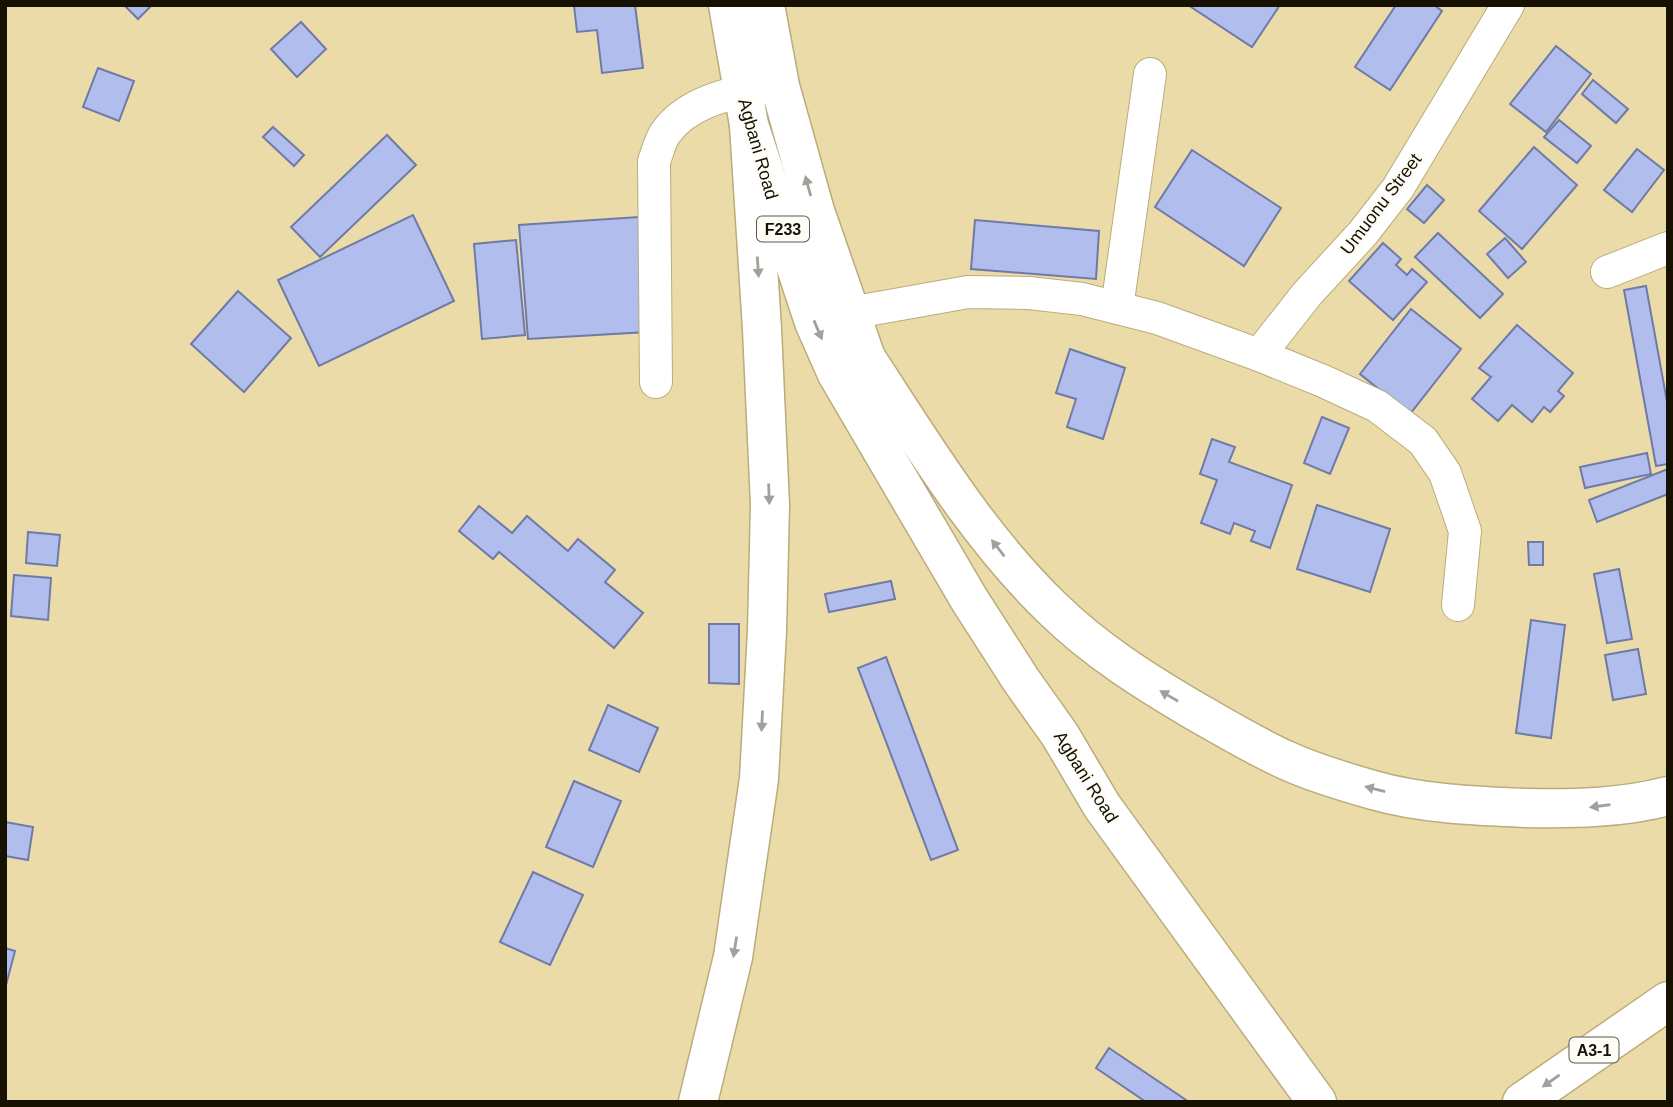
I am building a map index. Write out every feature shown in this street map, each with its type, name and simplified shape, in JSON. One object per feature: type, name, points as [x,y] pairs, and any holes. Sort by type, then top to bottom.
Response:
[{"type":"main road","name":"Agbani Road","points":[[728,5],[745,108],[814,322],[836,373],[969,599],[1060,735],[1102,806],[1317,1102]]},
{"type":"main road","name":"Agbani Road","points":[[765,5],[780,86],[815,211],[866,358],[875,440]]},
{"type":"main road","points":[[698,1102],[733,957],[759,779],[765,671],[770,505],[762,330],[745,108]]},
{"type":"main road","points":[[866,358],[972,514],[1009,563],[1052,608],[1093,645],[1136,676],[1214,722],[1289,762],[1376,790],[1465,806],[1579,810],[1668,796]]},
{"type":"main road","name":"A3-1","points":[[1522,1102],[1668,1001]]},
{"type":"street","name":"Umuonu Street","points":[[1259,355],[1398,188],[1508,5]]},
{"type":"street","points":[[1116,308],[1150,74]]},
{"type":"street","points":[[656,382],[654,161],[665,132],[687,110],[745,108],[780,86]]},
{"type":"street","points":[[1606,272],[1668,248]]},
{"type":"street","points":[[850,313],[968,292],[1029,293],[1082,299],[1157,318],[1323,380],[1377,406],[1423,441],[1445,473],[1465,531],[1458,605]]},
{"type":"building","points":[[124,5],[152,5],[138,19]]},
{"type":"building","points":[[574,5],[635,5],[643,68],[602,73],[597,30],[577,32]]},
{"type":"building","points":[[1188,5],[1280,5],[1252,47]]},
{"type":"building","points":[[1396,5],[1434,5],[1442,11],[1390,90],[1355,67]]},
{"type":"building","points":[[301,22],[326,49],[297,77],[271,49]]},
{"type":"building","points":[[1556,46],[1591,74],[1546,132],[1510,104]]},
{"type":"building","points":[[98,68],[134,81],[119,121],[83,107]]},
{"type":"building","points":[[1593,80],[1628,109],[1616,123],[1582,94]]},
{"type":"building","points":[[1559,120],[1591,146],[1577,163],[1544,137]]},
{"type":"building","points":[[273,127],[304,155],[294,166],[263,137]]},
{"type":"building","points":[[387,135],[416,165],[320,257],[291,227]]},
{"type":"building","points":[[1534,147],[1577,185],[1522,249],[1479,211]]},
{"type":"building","points":[[1637,149],[1664,170],[1632,212],[1604,190]]},
{"type":"building","points":[[1192,150],[1281,208],[1244,266],[1155,207]]},
{"type":"building","points":[[1427,185],[1444,200],[1424,223],[1407,209]]},
{"type":"building","points":[[413,215],[454,301],[319,366],[278,280]]},
{"type":"building","points":[[639,217],[647,332],[528,339],[519,225]]},
{"type":"building","points":[[975,220],[1099,231],[1096,279],[971,269]]},
{"type":"building","points":[[1438,233],[1503,294],[1480,318],[1415,257]]},
{"type":"building","points":[[1505,238],[1526,262],[1508,278],[1487,254]]},
{"type":"building","points":[[516,240],[525,335],[482,339],[474,244]]},
{"type":"building","points":[[1383,243],[1401,259],[1396,265],[1407,275],[1412,269],[1427,282],[1393,320],[1349,281]]},
{"type":"building","points":[[1646,286],[1668,407],[1668,464],[1656,466],[1624,290]]},
{"type":"building","points":[[238,291],[291,338],[244,392],[191,344]]},
{"type":"building","points":[[1411,309],[1461,349],[1410,414],[1360,374]]},
{"type":"building","points":[[1517,325],[1573,373],[1558,391],[1564,396],[1550,412],[1544,407],[1532,422],[1512,405],[1498,421],[1472,399],[1491,377],[1479,368]]},
{"type":"building","points":[[1070,349],[1125,368],[1103,439],[1067,427],[1076,399],[1056,393]]},
{"type":"building","points":[[1322,417],[1349,428],[1330,474],[1304,463]]},
{"type":"building","points":[[1212,439],[1235,447],[1229,462],[1292,485],[1270,548],[1251,541],[1255,531],[1234,523],[1230,534],[1201,523],[1217,480],[1200,474]]},
{"type":"building","points":[[1647,453],[1651,474],[1585,488],[1580,467]]},
{"type":"building","points":[[1668,469],[1668,494],[1597,522],[1589,500]]},
{"type":"building","points":[[1317,505],[1390,529],[1370,592],[1297,569]]},
{"type":"building","points":[[479,506],[512,533],[527,516],[568,551],[578,539],[615,570],[605,582],[643,613],[614,648],[499,552],[493,559],[459,531]]},
{"type":"building","points":[[28,532],[60,535],[57,566],[26,563]]},
{"type":"building","points":[[1528,542],[1543,542],[1543,565],[1529,565]]},
{"type":"building","points":[[1619,569],[1632,639],[1607,643],[1594,574]]},
{"type":"building","points":[[14,575],[51,578],[48,620],[11,616]]},
{"type":"building","points":[[891,581],[895,599],[829,612],[825,594]]},
{"type":"building","points":[[1531,620],[1565,625],[1551,738],[1516,733]]},
{"type":"building","points":[[709,624],[739,624],[739,684],[709,683]]},
{"type":"building","points":[[1638,649],[1646,694],[1613,700],[1605,655]]},
{"type":"building","points":[[886,657],[958,850],[931,860],[858,668]]},
{"type":"building","points":[[608,705],[658,728],[639,772],[589,750]]},
{"type":"building","points":[[574,781],[621,801],[593,867],[546,847]]},
{"type":"building","points":[[5,822],[33,827],[28,860],[5,856]]},
{"type":"building","points":[[533,872],[583,895],[550,965],[500,942]]},
{"type":"building","points":[[5,948],[15,951],[5,989]]},
{"type":"building","points":[[1109,1048],[1189,1102],[1146,1102],[1096,1068]]}]
